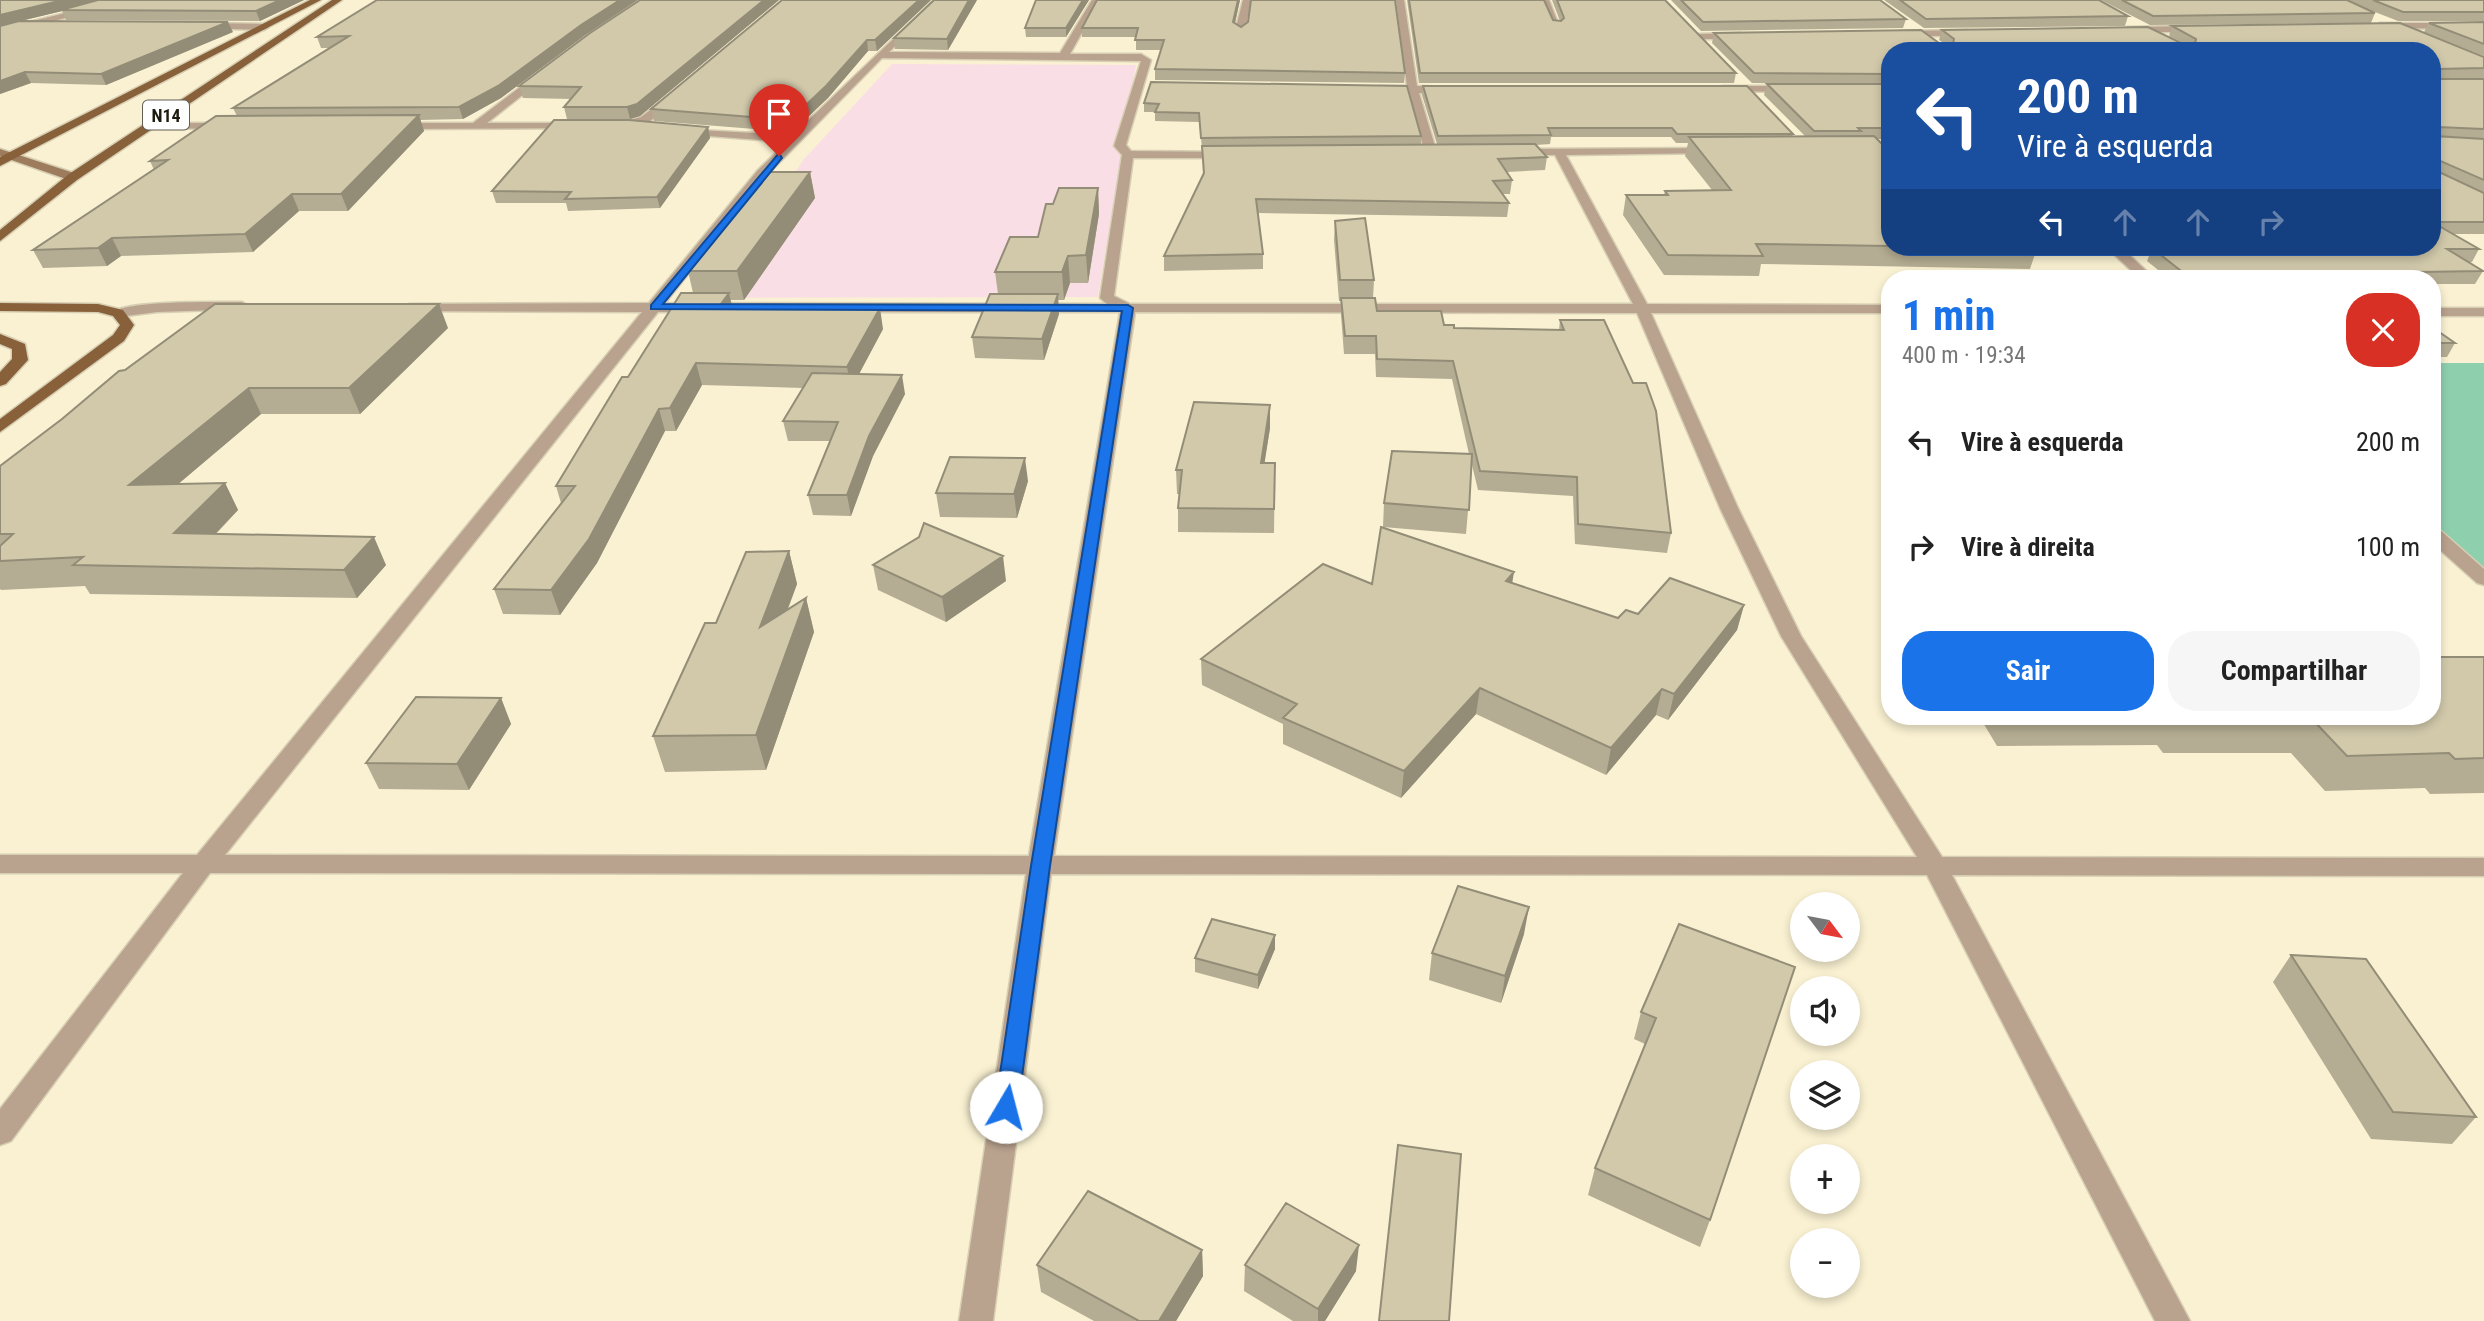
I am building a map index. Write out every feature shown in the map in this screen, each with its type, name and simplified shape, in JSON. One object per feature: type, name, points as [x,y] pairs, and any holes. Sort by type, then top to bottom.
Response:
[{"type":"main road","name":"N14","points":[[0,162],[317,0]]},
{"type":"main road","name":"N14","points":[[0,237],[73,177],[338,0]]},
{"type":"main road","points":[[0,152],[73,177]]},
{"type":"main road","points":[[0,307],[98,308],[118,313],[127,325],[119,338],[0,427]]},
{"type":"main road","points":[[0,339],[20,347],[20,360],[0,381]]},
{"type":"street","points":[[0,32],[130,0]]},
{"type":"street","points":[[0,1132],[203,865],[762,173],[939,0]]},
{"type":"street","points":[[1064,55],[1096,0]]},
{"type":"street","points":[[1240,31],[1247,0]]},
{"type":"street","points":[[1400,0],[1413,89],[1437,153],[1418,153]]},
{"type":"street","points":[[1545,0],[1557,26]]},
{"type":"street","points":[[2123,18],[2166,40]]},
{"type":"street","points":[[1903,20],[1933,42]]},
{"type":"street","points":[[2373,22],[2398,26],[2484,26]]},
{"type":"street","points":[[24,26],[64,28]]},
{"type":"street","points":[[197,26],[264,27]]},
{"type":"street","points":[[2398,26],[2422,37]]},
{"type":"street","points":[[1689,27],[1706,45]]},
{"type":"street","points":[[2118,31],[2212,29]]},
{"type":"street","points":[[1882,34],[1978,33]]},
{"type":"street","points":[[1698,37],[1750,36]]},
{"type":"street","points":[[880,55],[1141,57],[1146,60],[1121,146],[1128,154],[1242,154]]},
{"type":"street","points":[[476,126],[557,64]]},
{"type":"street","points":[[1740,80],[1757,97]]},
{"type":"street","points":[[1139,85],[1153,86]]},
{"type":"street","points":[[632,125],[645,120],[686,86]]},
{"type":"street","points":[[1372,89],[1465,90]]},
{"type":"street","points":[[1707,89],[1813,89]]},
{"type":"street","points":[[150,126],[245,126]]},
{"type":"street","points":[[381,126],[591,126]]},
{"type":"street","points":[[604,126],[659,128]]},
{"type":"street","points":[[672,130],[796,139]]},
{"type":"street","points":[[1495,152],[1724,150]]},
{"type":"street","points":[[1559,152],[1642,308],[1728,508],[1791,636],[1936,866],[2173,1321]]},
{"type":"street","points":[[1128,154],[1107,298],[1128,308]]},
{"type":"street","points":[[2123,256],[2138,270]]},
{"type":"street","points":[[118,313],[158,308],[264,307]]},
{"type":"street","points":[[403,307],[1881,309]]},
{"type":"street","points":[[976,1321],[1040,866],[1128,308]]},
{"type":"street","points":[[2441,312],[2484,312]]},
{"type":"street","points":[[2441,541],[2484,579]]},
{"type":"street","points":[[0,864],[2484,867]]},
{"type":"shaded area","points":[[892,64],[1136,65],[1098,297],[710,298],[804,159]]},
{"type":"green space","points":[[2441,363],[2484,363],[2484,578],[2441,542]]},
{"type":"building","points":[[0,0],[63,0],[0,15]]},
{"type":"building","points":[[98,0],[280,0],[256,11],[61,10]]},
{"type":"building","points":[[377,0],[620,0],[498,86],[459,107],[233,108],[349,36],[317,37]]},
{"type":"building","points":[[640,0],[764,0],[637,104],[627,107],[564,107],[581,87],[519,86],[590,33]]},
{"type":"building","points":[[782,0],[919,0],[875,40],[867,40],[826,86],[790,120],[651,109]]},
{"type":"building","points":[[934,0],[969,0],[947,39],[894,38]]},
{"type":"building","points":[[1036,0],[1083,0],[1066,28],[1025,28]]},
{"type":"building","points":[[1097,0],[1238,0],[1233,22],[1241,27],[1248,22],[1251,0],[1395,0],[1405,73],[1155,69],[1164,40],[1135,40],[1138,28],[1082,28]]},
{"type":"building","points":[[1409,0],[1544,0],[1553,20],[1561,21],[1564,18],[1557,0],[1665,0],[1736,73],[1420,73]]},
{"type":"building","points":[[1681,0],[1880,0],[1906,19],[1703,22]]},
{"type":"building","points":[[1900,0],[2099,0],[2128,16],[1926,19]]},
{"type":"building","points":[[2122,0],[2347,0],[2375,13],[2153,16]]},
{"type":"building","points":[[2373,0],[2484,0],[2484,12],[2403,12]]},
{"type":"building","points":[[19,21],[228,22],[101,74],[25,72],[0,81],[0,26]]},
{"type":"building","points":[[2484,22],[2484,44],[2429,23]]},
{"type":"building","points":[[2400,23],[2484,57],[2484,68],[2441,69],[2441,42],[2195,42],[2196,39],[2172,26]]},
{"type":"building","points":[[2148,27],[2179,42],[1953,42],[1954,39],[1942,30]]},
{"type":"building","points":[[1921,30],[1938,42],[1881,42],[1881,74],[1754,73],[1714,33]]},
{"type":"building","points":[[2441,79],[2484,79],[2484,129],[2441,127]]},
{"type":"building","points":[[1151,82],[1407,86],[1421,136],[1201,138],[1199,113],[1155,112],[1159,104],[1144,103]]},
{"type":"building","points":[[1767,84],[1881,84],[1881,128],[1858,128],[1861,131],[1814,131]]},
{"type":"building","points":[[1423,86],[1747,86],[1793,134],[1677,134],[1672,128],[1548,128],[1551,135],[1438,136]]},
{"type":"building","points":[[419,115],[341,194],[292,194],[245,234],[112,238],[98,248],[33,250],[168,160],[150,161],[216,116]]},
{"type":"building","points":[[554,120],[629,120],[708,127],[657,197],[565,199],[571,192],[492,191]]},
{"type":"building","points":[[1874,136],[1881,143],[1881,246],[1756,244],[1763,256],[1668,255],[1626,195],[1668,195],[1665,191],[1731,190],[1689,137]]},
{"type":"building","points":[[2441,136],[2484,139],[2484,180],[2441,161]]},
{"type":"building","points":[[1535,144],[1547,157],[1498,159],[1512,180],[1493,181],[1509,203],[1256,199],[1263,254],[1164,256],[1204,173],[1202,146]]},
{"type":"building","points":[[764,172],[810,172],[737,271],[688,271]]},
{"type":"building","points":[[2441,173],[2484,193],[2484,222],[2441,222]]},
{"type":"building","points":[[1059,188],[1098,188],[1086,255],[1068,256],[1062,272],[995,272],[1010,237],[1038,237],[1046,204],[1053,204]]},
{"type":"building","points":[[1365,218],[1374,280],[1340,280],[1335,221]]},
{"type":"building","points":[[2441,227],[2479,249],[2447,249],[2483,271],[2441,270],[2180,270],[2162,256],[2441,256]]},
{"type":"building","points":[[681,293],[729,293],[718,308],[880,308],[847,367],[696,363],[670,408],[659,409],[589,539],[551,590],[494,589],[575,486],[556,486],[622,377],[628,377]]},
{"type":"building","points":[[990,294],[1058,294],[1042,339],[972,337]]},
{"type":"building","points":[[1341,298],[1375,298],[1377,311],[1441,311],[1444,325],[1454,325],[1454,328],[1564,330],[1560,320],[1604,320],[1633,383],[1646,383],[1656,411],[1671,533],[1578,524],[1577,477],[1480,471],[1453,361],[1377,359],[1376,336],[1345,336]]},
{"type":"building","points":[[215,304],[439,304],[349,388],[249,388],[129,485],[225,483],[174,533],[374,537],[344,570],[73,565],[83,557],[0,561],[0,546],[13,534],[0,534],[0,466],[119,371],[125,370]]},
{"type":"building","points":[[2441,333],[2455,343],[2441,343]]},
{"type":"building","points":[[812,373],[902,375],[869,436],[847,495],[808,495],[838,422],[783,421]]},
{"type":"building","points":[[1194,402],[1270,405],[1261,463],[1275,463],[1274,509],[1178,508],[1182,470],[1176,470]]},
{"type":"building","points":[[1392,451],[1472,454],[1469,510],[1384,503]]},
{"type":"building","points":[[950,457],[1025,458],[1014,494],[936,493]]},
{"type":"building","points":[[924,523],[1003,556],[942,597],[873,565],[919,537]]},
{"type":"building","points":[[1381,527],[1514,572],[1506,581],[1618,618],[1626,610],[1638,614],[1670,578],[1744,605],[1674,694],[1662,689],[1611,748],[1480,688],[1404,771],[1283,718],[1297,704],[1201,659],[1323,564],[1372,584]]},
{"type":"building","points":[[789,551],[760,627],[806,598],[756,735],[653,736],[705,623],[716,623],[746,552]]},
{"type":"building","points":[[2441,657],[2484,657],[2484,758],[2455,759],[2449,753],[2347,756],[2318,725],[2441,725]]},
{"type":"building","points":[[416,697],[501,698],[457,764],[366,763]]},
{"type":"building","points":[[1458,886],[1529,907],[1505,976],[1432,953]]},
{"type":"building","points":[[1212,919],[1275,935],[1258,975],[1195,958]]},
{"type":"building","points":[[1679,924],[1795,967],[1710,1220],[1595,1168],[1656,1018],[1641,1012]]},
{"type":"building","points":[[2291,955],[2366,959],[2476,1117],[2393,1112]]},
{"type":"building","points":[[1398,1145],[1461,1154],[1449,1321],[1379,1321]]},
{"type":"building","points":[[1088,1191],[1202,1250],[1159,1321],[1139,1321],[1037,1265]]},
{"type":"building","points":[[1286,1203],[1359,1245],[1318,1309],[1245,1265]]},
{"type":"route","points":[[779,156],[762,173],[655,307],[1128,308],[1040,866],[1006,1107]]}]
